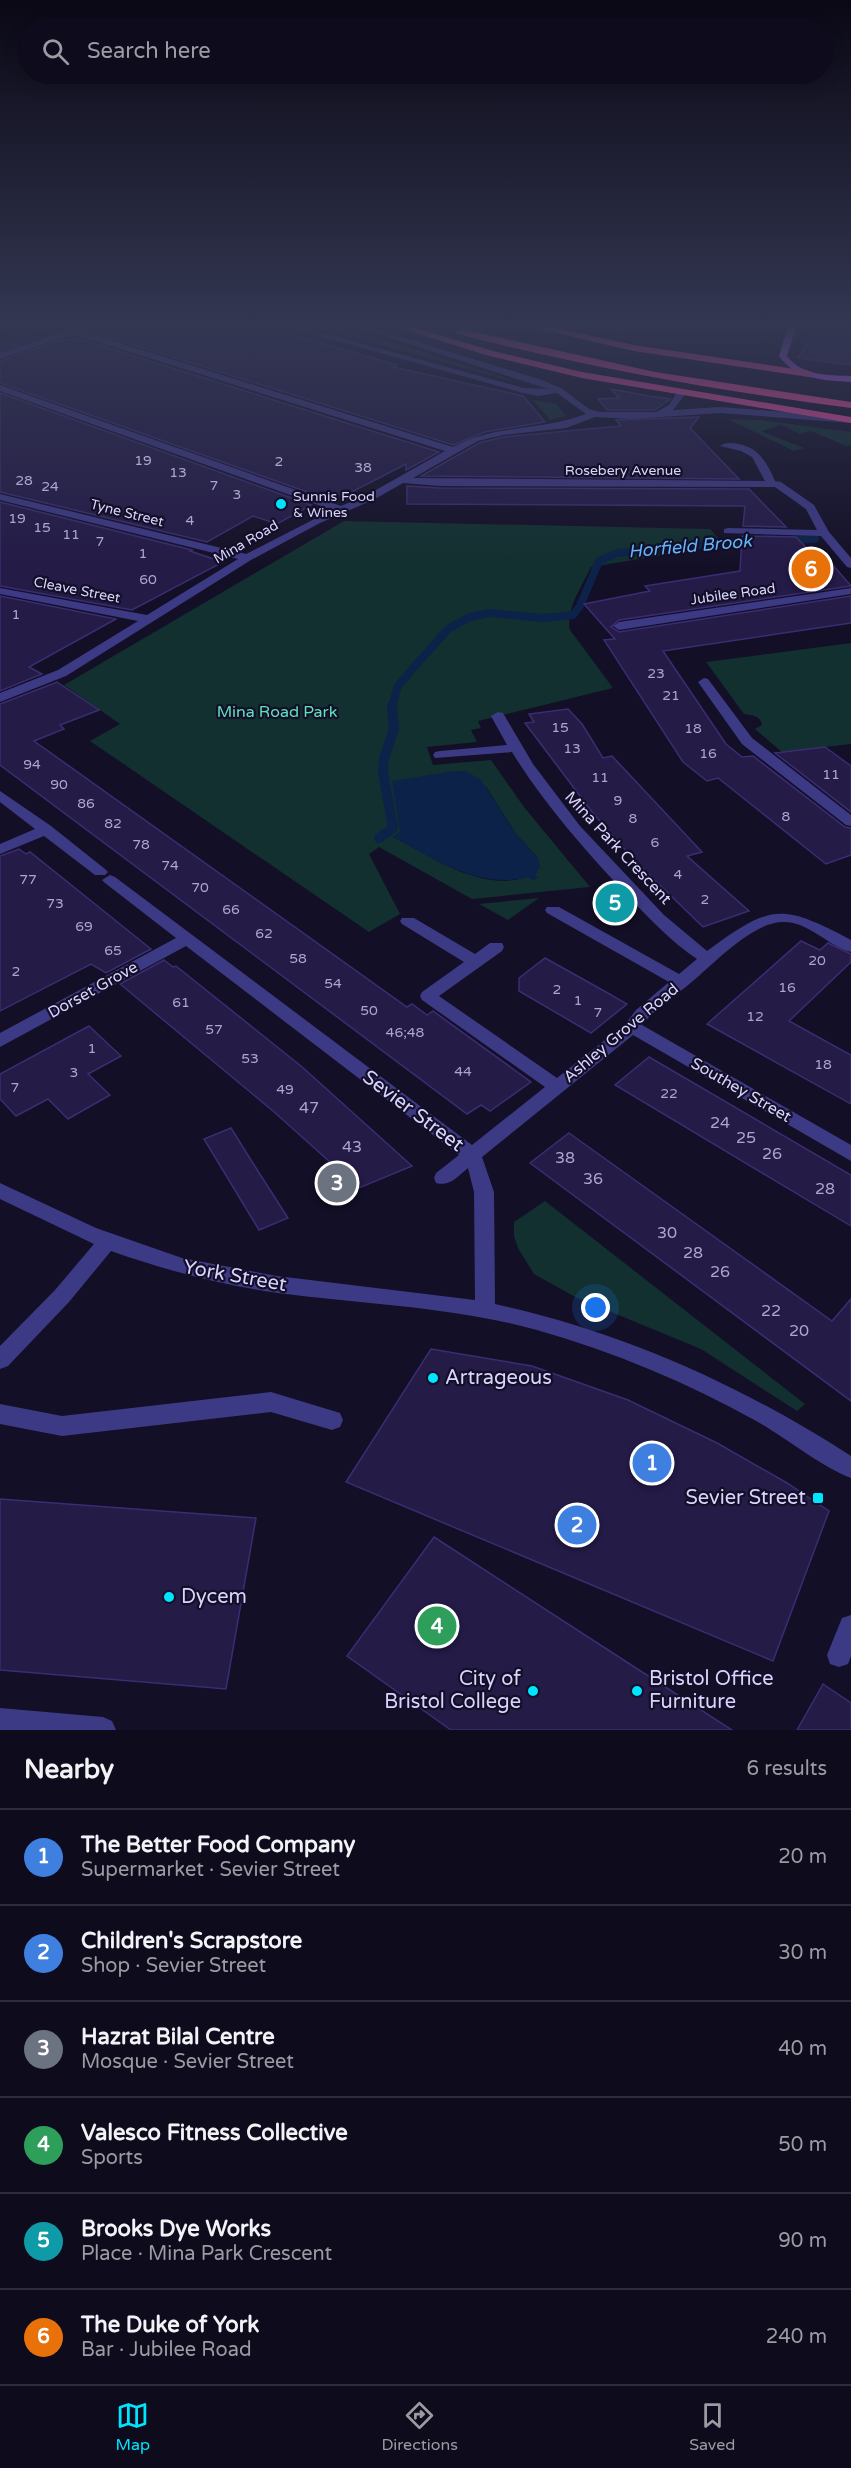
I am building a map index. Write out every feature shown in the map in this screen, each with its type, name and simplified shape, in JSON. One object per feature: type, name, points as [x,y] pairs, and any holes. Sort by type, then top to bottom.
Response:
[{"type":"highway","points":[[774,408],[851,420]]},
{"type":"street","points":[[48,408],[342,510]]},
{"type":"street","points":[[315,408],[454,451]]},
{"type":"street","points":[[585,408],[594,414]]},
{"type":"street","points":[[657,414],[671,408]]},
{"type":"street","name":"Mina Road","points":[[0,698],[62,673],[247,558],[454,451],[492,434],[566,425],[594,414],[618,417],[727,410],[851,420]]},
{"type":"street","points":[[724,446],[742,446],[760,458],[771,484]]},
{"type":"street","name":"Rosebery Avenue","points":[[400,480],[449,483],[777,484],[810,507],[824,533],[851,564]]},
{"type":"street","name":"Tyne Street","points":[[0,497],[247,558]]},
{"type":"street","points":[[728,531],[824,533]]},
{"type":"street","name":"Cleave Street","points":[[0,591],[148,619]]},
{"type":"street","name":"Jubilee Road","points":[[619,626],[851,591]]},
{"type":"street","points":[[704,682],[747,741],[851,822]]},
{"type":"street","name":"Mina Park Crescent","points":[[498,717],[543,791],[585,842],[670,929],[709,960]]},
{"type":"street","points":[[441,755],[515,748]]},
{"type":"street","name":"Sevier Street","points":[[0,795],[461,1145],[476,1162],[484,1192],[484,1310]]},
{"type":"street","points":[[0,850],[46,829]]},
{"type":"street","points":[[553,910],[682,982]]},
{"type":"street","name":"Ashley Grove Road","points":[[443,1178],[632,1027],[642,1014],[748,928],[776,917],[792,918],[851,947]]},
{"type":"street","points":[[408,921],[476,962]]},
{"type":"street","name":"Dorset Grove","points":[[0,1041],[187,939]]},
{"type":"street","points":[[496,947],[428,996],[556,1086]]},
{"type":"street","name":"Southey Street","points":[[632,1027],[851,1154]]},
{"type":"street","name":"York Street","points":[[0,1190],[47,1215],[165,1262],[246,1280],[484,1310]]},
{"type":"street","points":[[0,1360],[54,1305],[108,1241]]},
{"type":"street","points":[[484,1310],[597,1340],[692,1379],[802,1434],[851,1468]]},
{"type":"street","points":[[0,1414],[62,1426],[271,1402],[332,1420]]},
{"type":"street","points":[[839,1655],[851,1628]]},
{"type":"street","points":[[0,1721],[103,1730]]},
{"type":"green space","points":[[540,408],[559,408],[566,416],[550,420]]},
{"type":"green space","points":[[728,419],[761,420],[851,432],[851,445],[846,446],[811,431],[800,434],[781,425],[761,431],[804,448],[794,451]]},
{"type":"green space","name":"Mina Road Park","points":[[344,521],[710,529],[724,545],[591,567],[572,606],[570,630],[613,688],[478,721],[481,728],[471,730],[477,742],[427,747],[433,765],[491,760],[524,807],[590,887],[472,899],[379,847],[369,854],[400,914],[369,932],[90,741],[120,724],[64,685]],"holes":[[[486,787],[516,834],[538,858],[535,874],[517,880],[498,881],[462,872],[393,837]]]},
{"type":"green space","points":[[851,643],[851,744],[782,752],[755,729],[762,725],[760,720],[744,714],[706,662]]},
{"type":"green space","points":[[539,898],[508,920],[479,904]]},
{"type":"green space","points":[[545,1201],[805,1404],[797,1411],[701,1349],[577,1298],[534,1274],[518,1248],[514,1236],[514,1222]]},
{"type":"water","points":[[466,771],[481,780],[516,834],[538,858],[540,868],[535,874],[538,878],[510,880],[475,876],[441,863],[393,837],[400,832],[392,781]]},
{"type":"building","points":[[0,408],[41,408],[311,505],[277,524],[253,516],[207,542],[0,492]]},
{"type":"building","points":[[70,408],[298,408],[439,452],[406,470],[406,464],[344,496],[333,492],[324,498]]},
{"type":"building","points":[[334,408],[533,408],[545,422],[485,432],[453,445]]},
{"type":"building","points":[[605,408],[658,408],[655,410],[607,410]]},
{"type":"building","points":[[699,417],[690,428],[739,479],[421,476],[479,443],[503,437],[621,426],[616,420]]},
{"type":"building","points":[[407,486],[749,489],[786,527],[743,526],[745,506],[407,504]]},
{"type":"building","points":[[0,502],[192,550],[190,551],[223,562],[132,610],[0,586]]},
{"type":"building","points":[[742,536],[796,537],[823,565],[832,564],[851,586],[619,620],[611,627],[619,632],[851,596],[851,623],[663,651],[726,744],[742,757],[753,756],[845,827],[851,828],[851,855],[826,864],[718,778],[707,781],[683,762],[604,640],[615,639],[584,604],[650,591],[645,586],[740,571]]},
{"type":"building","points":[[0,596],[116,619],[29,667],[42,674],[0,691]]},
{"type":"building","points":[[57,682],[99,710],[60,725],[64,729],[34,741],[407,1007],[412,1004],[427,1015],[433,1011],[531,1082],[490,1111],[481,1105],[467,1114],[0,765],[0,704]]},
{"type":"building","points":[[568,709],[582,724],[603,758],[612,756],[702,852],[687,856],[749,911],[703,927],[635,861],[592,812],[525,723],[534,722],[529,714]]},
{"type":"building","points":[[825,747],[851,766],[851,812],[775,753]]},
{"type":"building","points":[[19,849],[26,854],[30,852],[151,949],[106,973],[91,964],[0,1011],[0,856]]},
{"type":"building","points":[[801,941],[820,950],[828,943],[851,954],[851,962],[789,1021],[851,1055],[851,1104],[707,1024]]},
{"type":"building","points":[[545,958],[627,1004],[591,1033],[519,991],[519,978]]},
{"type":"building","points":[[164,960],[173,967],[176,966],[301,1066],[412,1166],[359,1188],[273,1111],[120,984]]},
{"type":"building","points":[[89,1026],[121,1056],[88,1074],[110,1095],[68,1119],[48,1099],[16,1116],[0,1099],[0,1074]]},
{"type":"building","points":[[649,1057],[851,1175],[851,1226],[615,1085]]},
{"type":"building","points":[[231,1128],[288,1218],[259,1230],[204,1139]]},
{"type":"building","points":[[569,1133],[832,1321],[851,1299],[851,1401],[530,1163]]},
{"type":"building","points":[[431,1349],[532,1366],[628,1400],[717,1443],[787,1483],[829,1511],[773,1661],[346,1482]]},
{"type":"building","points":[[0,1499],[256,1518],[226,1689],[0,1670]]},
{"type":"building","points":[[434,1537],[732,1730],[451,1730],[347,1656]]},
{"type":"building","points":[[823,1684],[851,1703],[851,1730],[797,1730]]},
{"type":"waterway","name":"Horfield Brook","points":[[785,540],[815,539]]},
{"type":"waterway","name":"Horfield Brook","points":[[392,707],[398,686],[415,666],[448,629],[470,617],[489,613],[544,618],[573,615],[580,606],[599,561],[617,553],[755,540]]},
{"type":"waterway","name":"Horfield Brook","points":[[379,838],[393,828],[383,772],[384,758],[394,729],[392,707]]},
{"type":"place","name":"Sunnis Food & Wines","points":[[281,504]]},
{"type":"place","name":"The Duke of York","points":[[811,569]]},
{"type":"place","name":"Brooks Dye Works","points":[[615,903]]},
{"type":"place","name":"Hazrat Bilal Centre","points":[[337,1183]]},
{"type":"place","name":"Artrageous","points":[[433,1378]]},
{"type":"place","name":"The Better Food Company","points":[[652,1463]]},
{"type":"place","name":"Sevier Street","points":[[818,1498]]},
{"type":"place","name":"Children's Scrapstore","points":[[577,1525]]},
{"type":"place","name":"Dycem","points":[[169,1597]]},
{"type":"place","name":"Valesco Fitness Collective","points":[[437,1626]]},
{"type":"place","name":"City of Bristol College","points":[[533,1691]]},
{"type":"place","name":"Bristol Office Furniture","points":[[637,1691]]}]
